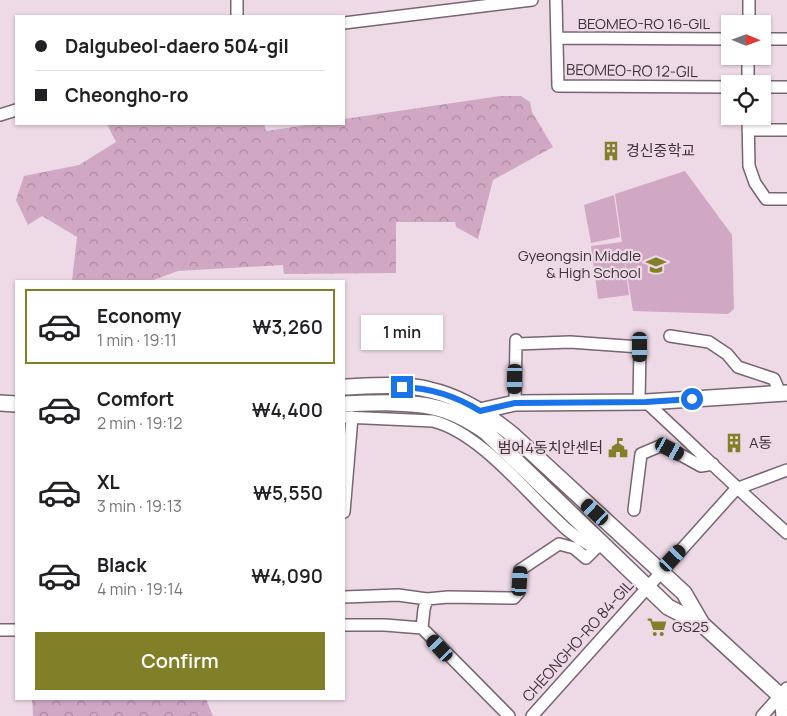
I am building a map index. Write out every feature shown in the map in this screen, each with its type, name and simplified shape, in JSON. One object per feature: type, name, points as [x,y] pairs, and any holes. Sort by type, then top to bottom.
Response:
[{"type":"main road","points":[[345,387],[417,388],[430,390],[460,400],[480,411],[514,436],[684,593],[703,625]]},
{"type":"main road","points":[[480,411],[515,403],[642,402],[782,393]]},
{"type":"main road","points":[[0,403],[15,404]]},
{"type":"main road","points":[[345,404],[426,406],[445,411],[473,423],[499,443],[599,546],[647,586],[668,607],[703,625],[785,695]]},
{"type":"street","points":[[236,0],[237,15]]},
{"type":"street","points":[[345,23],[532,0]]},
{"type":"street","name":"BEOMEO-RO 12-GIL","points":[[556,0],[558,86],[721,87]]},
{"type":"street","points":[[749,0],[749,15]]},
{"type":"street","name":"BEOMEO-RO 16-GIL","points":[[557,38],[721,39]]},
{"type":"street","points":[[771,39],[787,39]]},
{"type":"street","points":[[771,87],[787,87]]},
{"type":"street","points":[[0,115],[15,110]]},
{"type":"street","points":[[748,125],[749,166],[755,183],[766,199],[787,199]]},
{"type":"street","points":[[748,130],[787,130]]},
{"type":"street","points":[[670,336],[709,342],[727,354],[738,366],[774,379],[782,393]]},
{"type":"street","points":[[515,403],[516,342],[570,342],[640,347],[642,402],[713,464],[736,489],[787,533]]},
{"type":"street","points":[[345,488],[348,417],[433,421],[459,431],[492,457],[562,526],[599,546],[586,558],[574,548],[559,544],[520,570],[519,592],[514,598],[448,596],[427,600],[398,595],[345,598]]},
{"type":"street","points":[[634,510],[641,454],[660,446],[670,449],[701,466],[713,464]]},
{"type":"street","points":[[736,489],[787,470]]},
{"type":"street","name":"CHEONGHO-RO 84-GIL","points":[[532,716],[736,489]]},
{"type":"street","points":[[422,628],[427,600]]},
{"type":"street","points":[[345,625],[385,625],[422,628],[509,716]]},
{"type":"street","points":[[0,630],[15,630]]},
{"type":"street","points":[[762,716],[785,695]]},
{"type":"street","points":[[782,716],[785,695]]},
{"type":"green space","points":[[500,96],[521,96],[530,102],[532,112],[553,147],[493,180],[478,239],[456,227],[455,222],[396,222],[396,273],[284,274],[283,265],[178,271],[154,280],[72,280],[77,237],[42,216],[28,225],[16,200],[24,176],[79,165],[116,142],[108,125],[264,125],[266,131],[306,125],[345,125],[345,119]]},
{"type":"green space","points":[[685,171],[732,235],[734,309],[728,314],[633,311],[622,243],[629,295],[598,299],[591,246],[622,242],[615,194]]},
{"type":"green space","points":[[614,195],[620,237],[591,243],[584,205]]},
{"type":"green space","points":[[32,700],[206,700],[213,716],[33,716]]},
{"type":"place","name":"경신중학교","points":[[611,151]]},
{"type":"place","name":"Gyeongsin Middle & High School","points":[[656,265]]},
{"type":"place","name":"A동","points":[[734,443]]},
{"type":"place","name":"범어4동치안센터","points":[[618,448]]},
{"type":"place","name":"GS25","points":[[657,627]]},
{"type":"route","points":[[402,387],[430,390],[448,395],[480,411],[515,403],[646,402],[692,399]]}]
